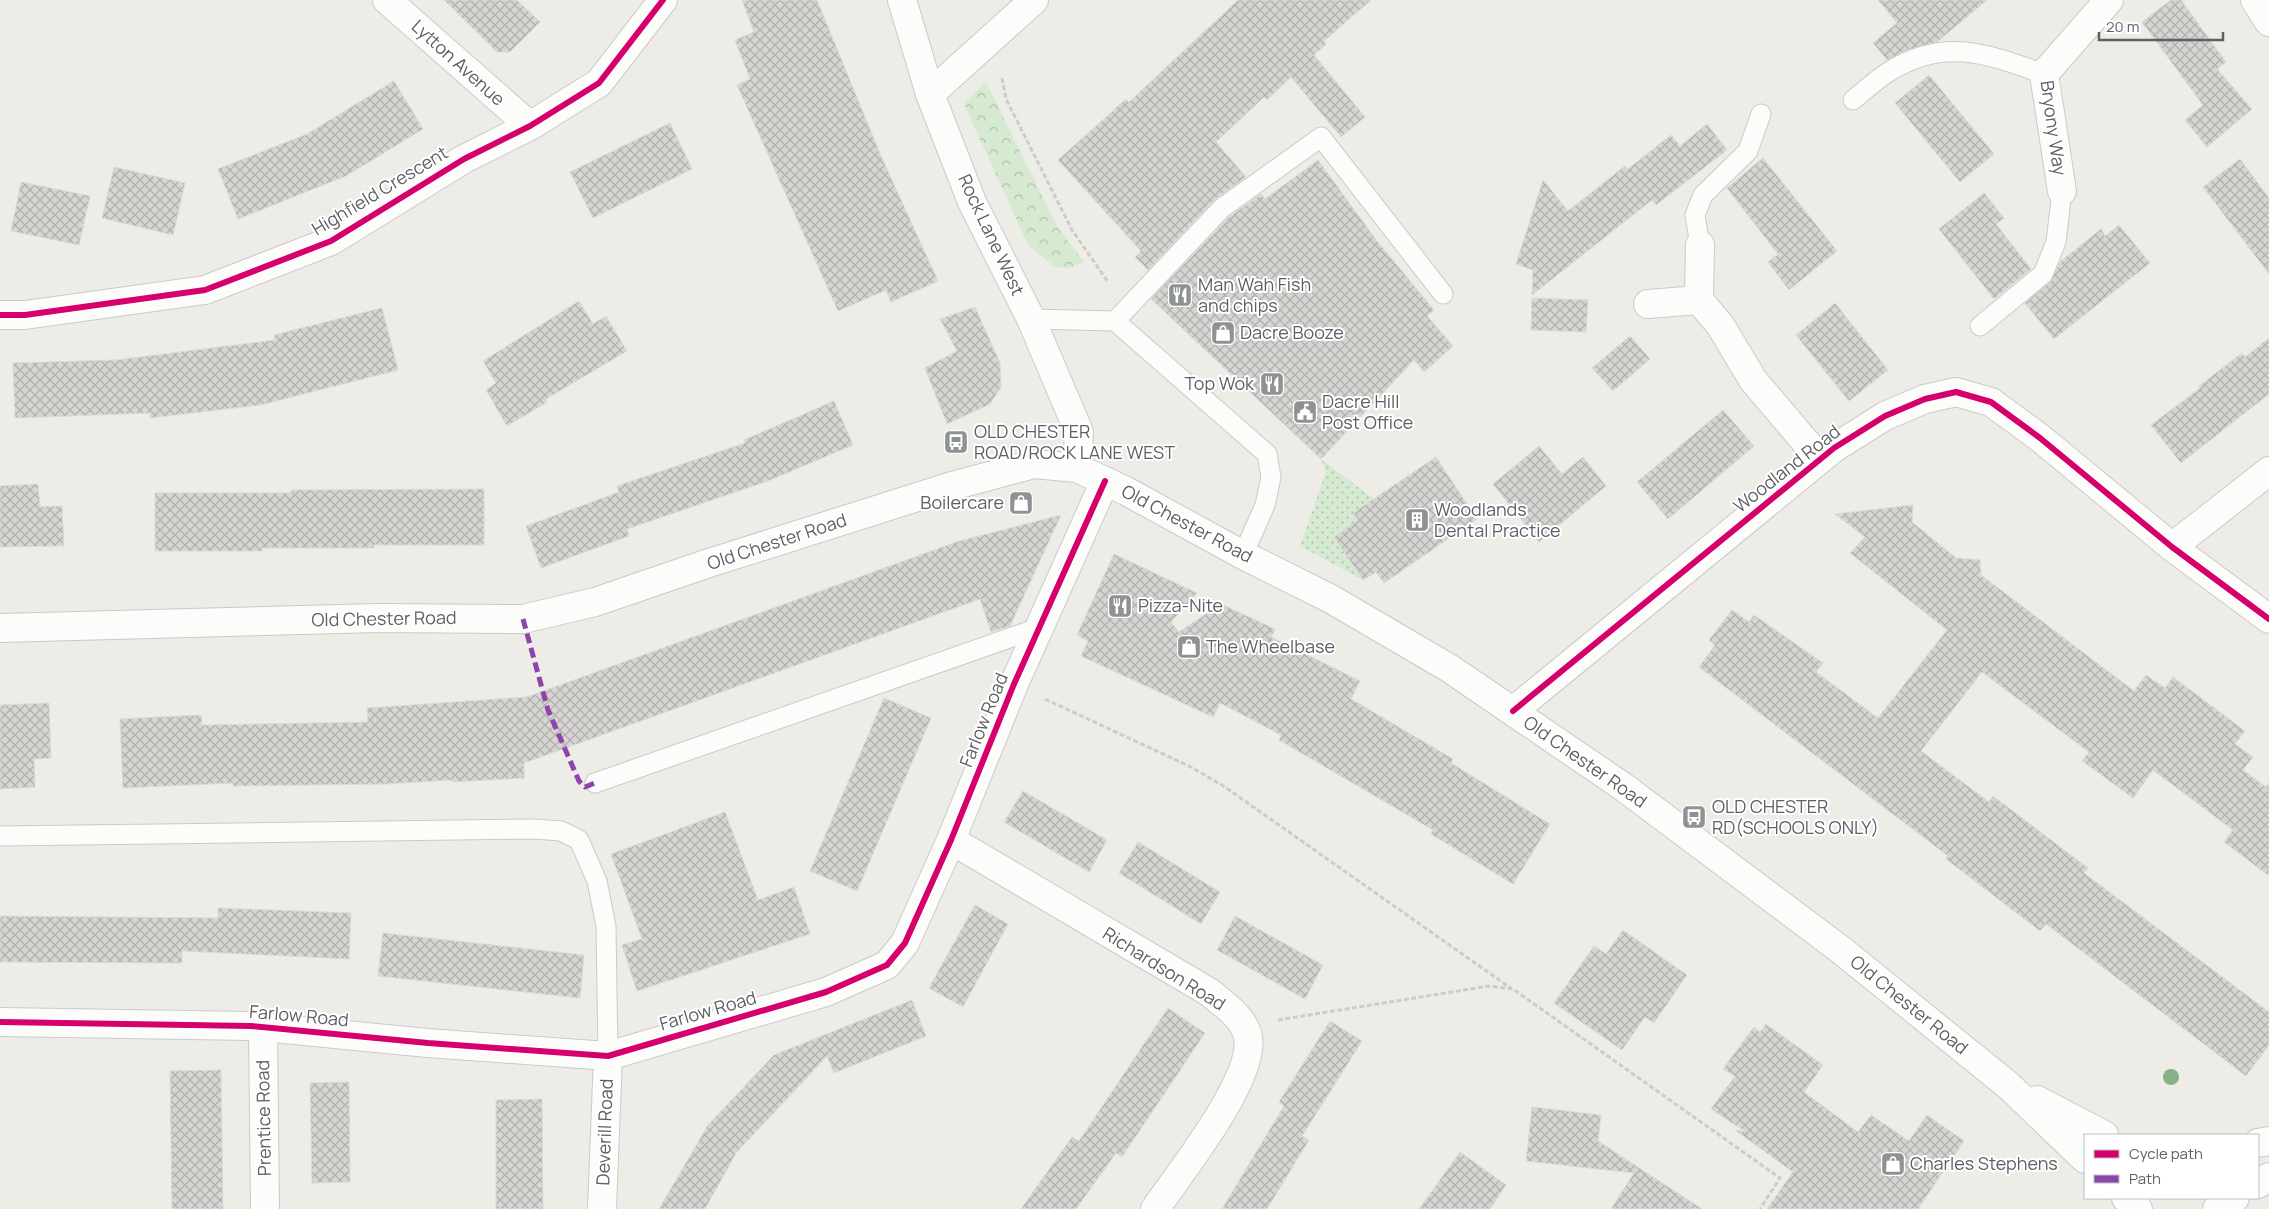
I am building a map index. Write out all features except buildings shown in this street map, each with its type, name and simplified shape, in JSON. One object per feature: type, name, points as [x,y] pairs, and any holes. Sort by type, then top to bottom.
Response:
[{"type":"street","name":"Lytton Avenue","points":[[387,0],[530,126]]},
{"type":"street","name":"Highfield Crescent","points":[[0,315],[25,315],[205,290],[331,241],[464,159],[530,126],[599,84],[662,0]]},
{"type":"street","name":"Rock Lane West","points":[[902,0],[930,94],[972,202],[1031,319],[1079,432],[1077,468]]},
{"type":"street","points":[[930,94],[1034,0]]},
{"type":"street","name":"Bryony Way","points":[[2062,191],[2044,74],[2109,0]]},
{"type":"street","points":[[2255,0],[2269,22]]},
{"type":"street","points":[[1700,245],[1699,300],[1720,325],[1753,380],[1820,459]]},
{"type":"street","points":[[1648,304],[1699,300]]},
{"type":"street","name":"Woodland Road","points":[[1513,711],[1820,459],[1885,416],[1925,399],[1956,392],[1991,402],[2040,438],[2172,547],[2269,619]]},
{"type":"street","name":"Old Chester Road","points":[[0,628],[378,618],[523,619],[594,602],[709,563],[952,486],[1034,464],[1077,468],[1105,481],[1242,555],[1331,599],[1449,668],[1513,711],[1622,786],[1841,950],[2009,1086],[2084,1158]]},
{"type":"street","points":[[2172,547],[2269,471]]},
{"type":"street","name":"Farlow Road","points":[[0,1022],[263,1028],[608,1056],[826,992],[887,965],[905,943],[951,840],[1014,684],[1105,481]]},
{"type":"street","name":"Richardson Road","points":[[951,840],[1208,992],[1233,1012],[1243,1026],[1248,1037],[1248,1056],[1227,1104],[1155,1209]]},
{"type":"street","name":"Prentice Road","points":[[263,1028],[265,1209]]},
{"type":"street","name":"Deverill Road","points":[[602,1209],[608,1056]]},
{"type":"street","points":[[2009,1086],[2102,1134]]},
{"type":"street","points":[[2127,1199],[2138,1209]]},
{"type":"street","points":[[2217,1209],[2233,1199]]},
{"type":"lane","points":[[1853,100],[1890,71],[1922,56],[1945,51],[1988,54],[2044,74]]},
{"type":"lane","points":[[1700,245],[1694,215],[1704,195],[1748,151],[1761,114]]},
{"type":"lane","points":[[1031,319],[1121,315],[1222,208],[1321,137],[1443,294]]},
{"type":"lane","points":[[1980,326],[2043,274],[2056,242],[2062,191]]},
{"type":"lane","points":[[1121,315],[1267,454],[1271,477],[1265,505],[1242,555]]},
{"type":"lane","points":[[595,783],[1041,627]]},
{"type":"lane","points":[[0,836],[534,829],[561,831],[579,840],[597,881],[606,926],[608,1056]]},
{"type":"path","points":[[1004,29],[1001,68],[1006,99],[1072,230],[1121,315]]},
{"type":"path","points":[[1014,684],[1191,767],[1225,787],[1780,1178],[1760,1209]]},
{"type":"path","points":[[1243,1026],[1489,986],[1512,989]]},
{"type":"green space","points":[[986,82],[1057,226],[1084,262],[1069,268],[1055,267],[1028,245],[964,104]]},
{"type":"green space","points":[[1321,459],[1374,499],[1354,513],[1358,520],[1334,537],[1363,580],[1300,546],[1326,472]]},
{"type":"marked path","points":[[523,619],[548,710],[579,781],[585,787],[595,783]]},
{"type":"cycle path","points":[[0,315],[25,315],[205,290],[331,241],[464,159],[530,126],[599,83],[663,0]]},
{"type":"cycle path","points":[[1513,711],[1834,448],[1885,416],[1925,399],[1956,392],[1991,402],[2040,438],[2172,547],[2269,619]]},
{"type":"cycle path","points":[[0,1022],[251,1026],[428,1043],[608,1056],[826,992],[887,965],[905,943],[951,840],[1014,684],[1105,481]]},
{"type":"place","name":"Man Wah Fish and chips","points":[[1180,295]]},
{"type":"place","name":"Dacre Booze","points":[[1223,333]]},
{"type":"place","name":"Top Wok","points":[[1272,384]]},
{"type":"place","name":"Dacre Hill Post Office","points":[[1305,412]]},
{"type":"place","name":"OLD CHESTER ROAD/ROCK LANE WEST","points":[[956,442]]},
{"type":"place","name":"Boilercare","points":[[1021,503]]},
{"type":"place","name":"Woodlands Dental Practice","points":[[1417,520]]},
{"type":"place","name":"Pizza-Nite","points":[[1120,606]]},
{"type":"place","name":"The Wheelbase","points":[[1189,647]]},
{"type":"place","name":"OLD CHESTER RD(SCHOOLS ONLY)","points":[[1694,817]]},
{"type":"place","name":"Charles Stephens","points":[[1893,1164]]}]
